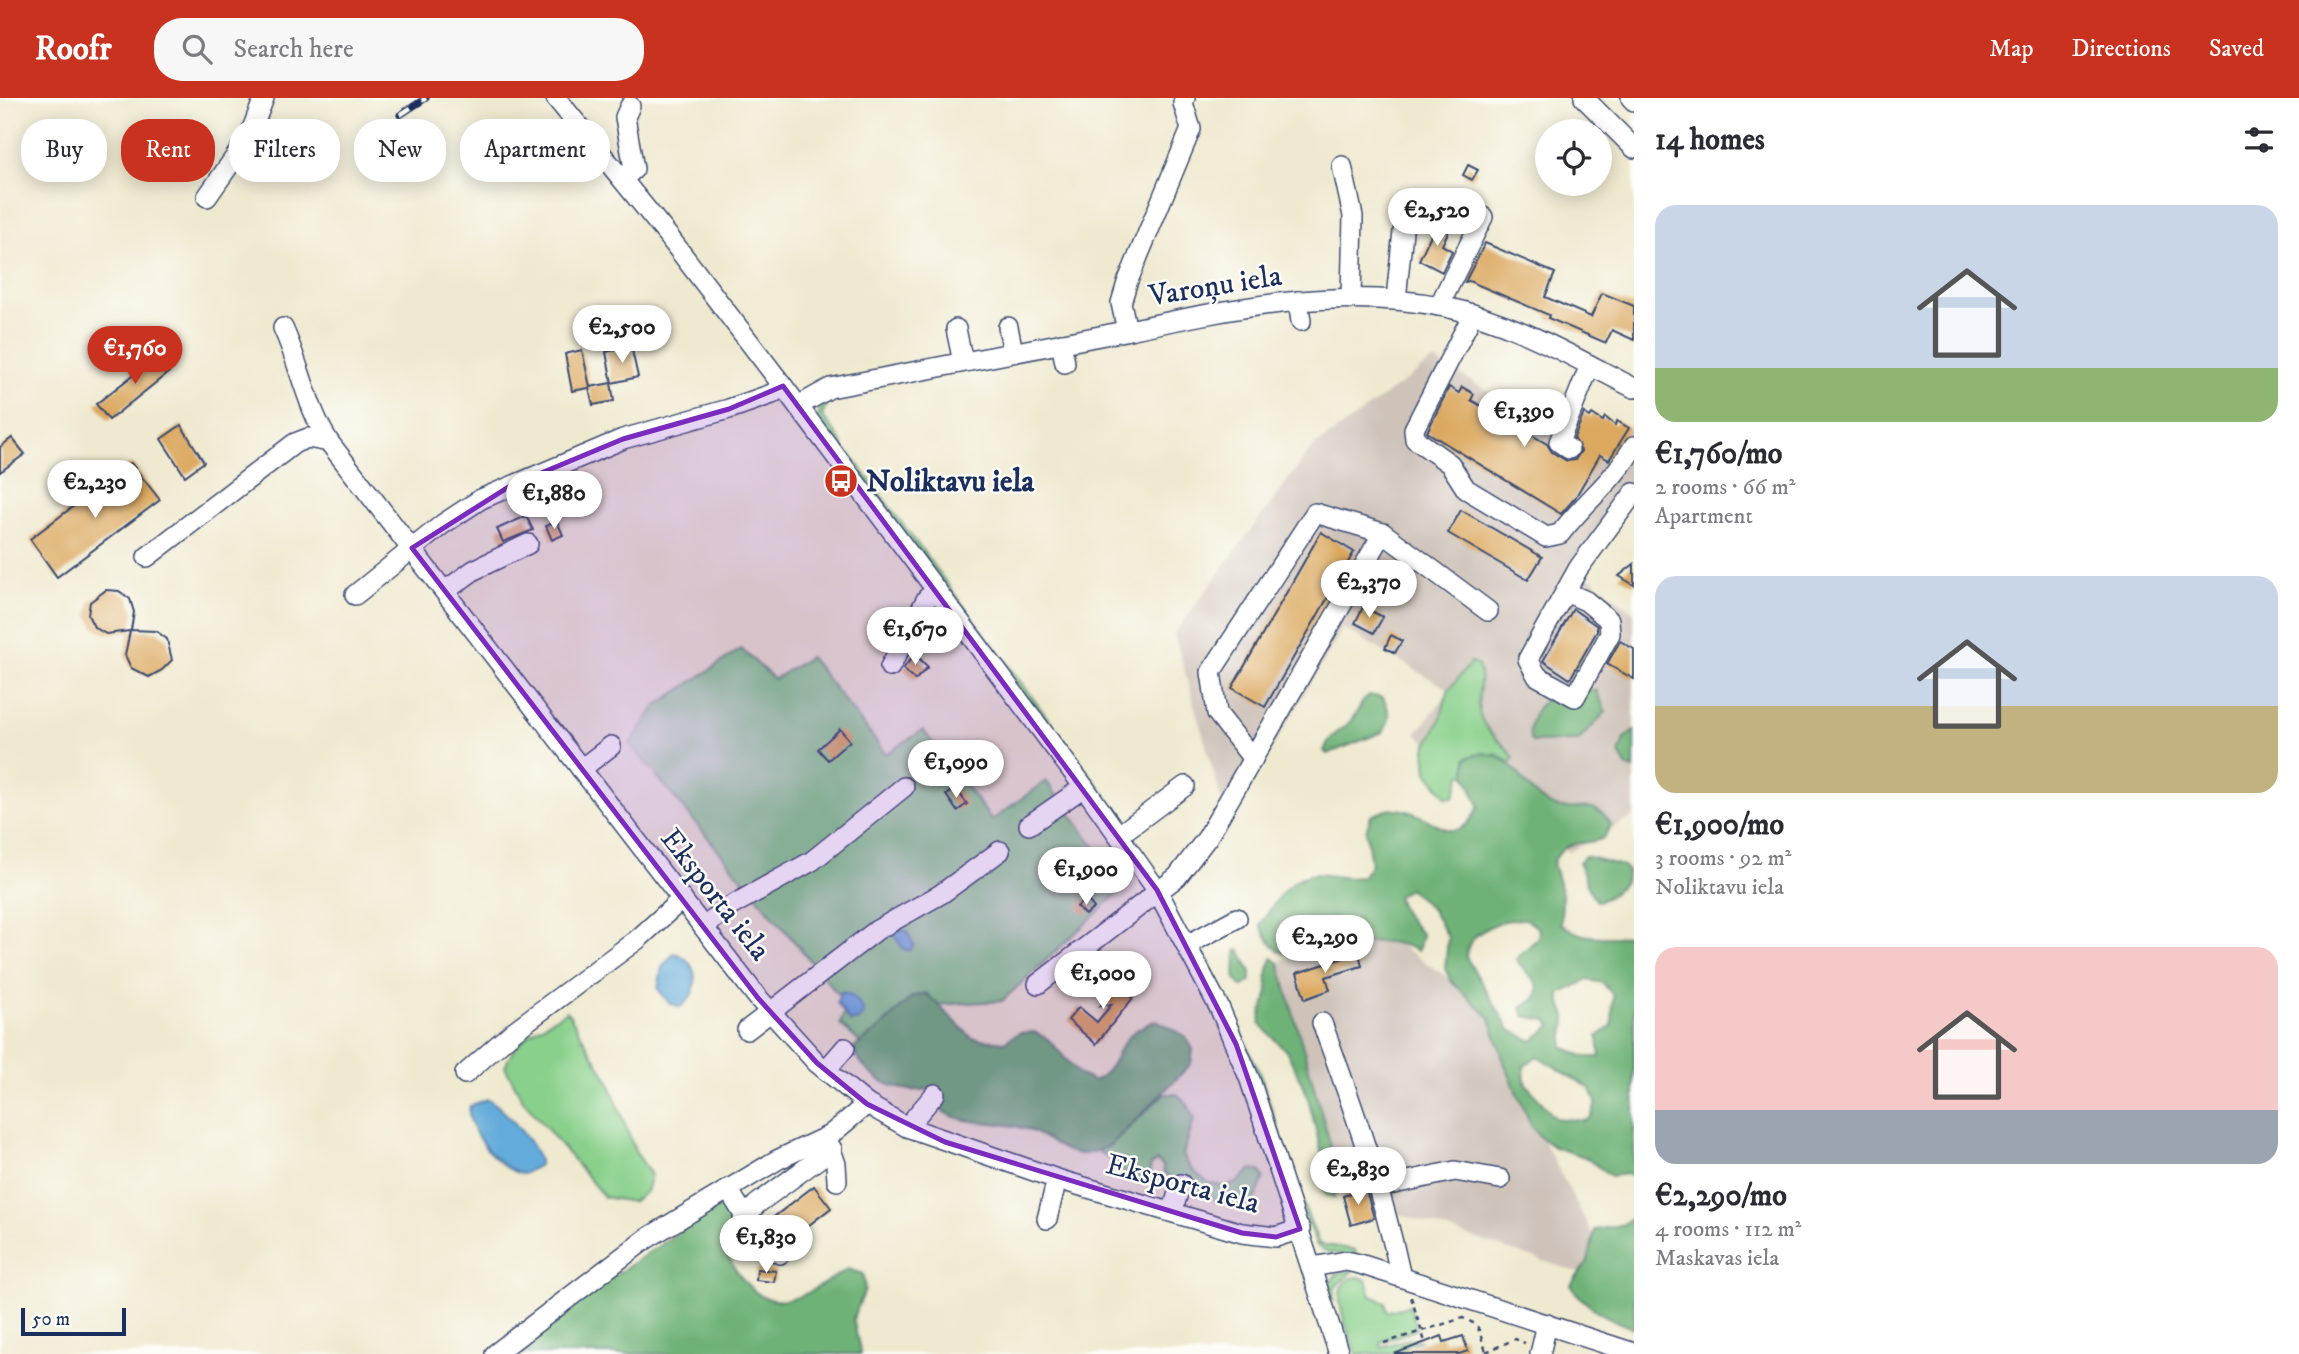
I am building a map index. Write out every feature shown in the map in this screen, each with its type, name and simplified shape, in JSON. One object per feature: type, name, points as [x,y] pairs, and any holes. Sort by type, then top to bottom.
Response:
[{"type":"street","points":[[206,197],[249,137],[264,98]]},
{"type":"street","points":[[556,98],[623,179],[783,386],[1084,787],[1157,890],[1220,1009],[1250,1080],[1339,1354]]},
{"type":"street","points":[[1127,330],[1121,303],[1127,284],[1191,130],[1183,103],[1185,98]]},
{"type":"street","points":[[1584,98],[1634,148]]},
{"type":"street","points":[[623,179],[634,169],[625,117],[630,106]]},
{"type":"street","points":[[1342,166],[1353,216],[1351,298]]},
{"type":"street","points":[[1440,306],[1483,217]]},
{"type":"street","points":[[1396,299],[1403,231]]},
{"type":"street","name":"Varoņu iela","points":[[798,406],[830,388],[1013,352],[1298,301],[1351,298],[1396,299],[1473,314],[1530,334],[1634,388]]},
{"type":"street","points":[[1298,301],[1301,321]]},
{"type":"street","points":[[1473,314],[1414,429],[1415,439],[1450,464],[1466,489],[1546,537],[1560,534],[1572,518],[1612,481],[1634,446]]},
{"type":"street","points":[[1008,327],[1013,352]]},
{"type":"street","name":"Eksporta iela","points":[[283,328],[310,396],[315,421],[329,442],[770,1012],[826,1070],[867,1104],[908,1127],[1057,1179],[1260,1237],[1276,1237],[1300,1229]]},
{"type":"street","points":[[956,329],[963,362]]},
{"type":"street","points":[[1061,343],[1065,363]]},
{"type":"street","points":[[1569,449],[1559,442],[1590,365]]},
{"type":"street","points":[[355,595],[412,548],[463,511],[510,486],[624,439],[729,409],[772,394],[783,386]]},
{"type":"street","points":[[147,556],[295,443],[308,438],[329,442]]},
{"type":"street","points":[[1566,592],[1586,601],[1609,620],[1610,634],[1575,697],[1537,676],[1528,659],[1580,566],[1634,493]]},
{"type":"street","points":[[1253,759],[1217,713],[1211,672],[1315,513],[1383,533],[1488,611]]},
{"type":"street","points":[[1038,984],[1177,877],[1207,838],[1383,533]]},
{"type":"street","points":[[445,591],[474,570],[528,544]]},
{"type":"street","points":[[890,667],[927,598],[937,591]]},
{"type":"street","points":[[582,769],[611,746]]},
{"type":"street","points":[[1119,835],[1185,786]]},
{"type":"street","points":[[704,927],[729,907],[812,862],[904,787]]},
{"type":"street","points":[[1029,825],[1084,787]]},
{"type":"street","points":[[747,1030],[877,930],[941,894],[1000,851]]},
{"type":"street","points":[[465,1074],[514,1031],[638,939],[682,899]]},
{"type":"street","points":[[1187,945],[1237,918]]},
{"type":"street","points":[[1321,1023],[1355,1111],[1404,1277]]},
{"type":"street","points":[[826,1070],[845,1048]]},
{"type":"street","points":[[908,1127],[935,1094]]},
{"type":"street","points":[[743,1219],[757,1203],[829,1143],[867,1104]]},
{"type":"street","points":[[829,1143],[837,1181]]},
{"type":"street","points":[[495,1354],[646,1239],[776,1160],[829,1143]]},
{"type":"street","points":[[1379,1186],[1455,1171],[1500,1179]]},
{"type":"street","points":[[1048,1219],[1057,1179]]},
{"type":"street","points":[[1172,1212],[1181,1184]]},
{"type":"street","points":[[728,1189],[743,1219],[769,1248],[780,1254]]},
{"type":"street","points":[[1312,1267],[1346,1261],[1404,1277],[1634,1353]]},
{"type":"street","points":[[1540,1354],[1548,1324]]},
{"type":"path","points":[[1404,1277],[1404,1285],[1425,1342]]},
{"type":"path","points":[[1384,1343],[1463,1318],[1477,1325],[1486,1353],[1515,1339]]},
{"type":"highlighted area","points":[[783,386],[1157,890],[1236,1044],[1300,1229],[1276,1237],[1242,1233],[945,1142],[867,1104],[817,1063],[758,998],[412,548],[510,486],[623,439],[729,409]]},
{"type":"shaded area","points":[[1434,360],[1565,434],[1580,410],[1590,417],[1592,414],[1602,420],[1605,417],[1615,425],[1617,421],[1634,431],[1634,480],[1572,564],[1634,613],[1634,816],[1569,852],[1416,734],[1450,690],[1343,628],[1238,806],[1221,798],[1174,634],[1311,449]]},
{"type":"shaded area","points":[[1343,941],[1398,944],[1493,1008],[1544,1118],[1534,1123],[1620,1286],[1396,1213],[1351,1225],[1276,962]]},
{"type":"green space","points":[[829,399],[822,415],[843,444],[843,452],[818,417],[821,403]]},
{"type":"green space","points":[[850,454],[1121,816],[1113,813],[846,455]]},
{"type":"green space","points":[[741,649],[774,679],[810,657],[886,754],[923,730],[992,820],[1046,781],[1125,887],[1002,1001],[931,1005],[870,1052],[840,1024],[847,1005],[630,744],[656,706]]},
{"type":"green space","points":[[1471,662],[1478,666],[1480,672],[1478,709],[1482,721],[1514,758],[1510,762],[1497,754],[1466,758],[1466,775],[1461,775],[1454,797],[1446,797],[1427,772],[1425,749],[1440,720],[1448,691]]},
{"type":"green space","points":[[1588,690],[1596,690],[1606,712],[1578,741],[1532,742],[1531,723],[1542,703],[1554,697],[1571,702]]},
{"type":"green space","points":[[1368,695],[1383,698],[1387,707],[1389,719],[1383,732],[1327,754],[1324,751],[1329,741],[1351,720]]},
{"type":"green space","points":[[1634,731],[1634,769],[1626,766],[1619,753],[1625,738]]},
{"type":"green space","points":[[1481,753],[1505,761],[1542,800],[1562,808],[1584,807],[1597,810],[1611,824],[1604,838],[1569,845],[1558,854],[1553,863],[1562,894],[1561,924],[1587,936],[1634,936],[1634,1178],[1627,1174],[1611,1176],[1585,1157],[1554,1147],[1540,1137],[1531,1125],[1505,1065],[1490,1018],[1452,982],[1445,969],[1448,937],[1432,910],[1409,888],[1397,897],[1403,912],[1422,935],[1418,951],[1398,944],[1378,942],[1308,955],[1293,955],[1276,949],[1260,925],[1283,892],[1298,879],[1317,874],[1345,878],[1362,877],[1371,864],[1366,831],[1371,816],[1400,809],[1445,829],[1462,828],[1479,806],[1466,775],[1466,758]],"holes":[[[1526,919],[1539,929],[1538,938],[1516,959],[1535,982],[1538,992],[1533,1001],[1521,1008],[1524,1016],[1547,1020],[1551,1026],[1532,1041],[1510,1030],[1466,957],[1468,948],[1480,933],[1498,923]],[[1587,980],[1603,983],[1613,995],[1612,1026],[1598,1036],[1600,1057],[1585,1057],[1563,1047],[1566,1017],[1560,994]],[[1537,1056],[1591,1089],[1596,1103],[1591,1117],[1585,1121],[1555,1118],[1525,1083],[1524,1066]]]},
{"type":"green space","points":[[1585,856],[1623,866],[1628,871],[1621,886],[1607,898],[1596,901],[1591,892],[1579,862]]},
{"type":"green space","points":[[1203,949],[1261,1076],[1298,1190],[1255,1070],[1203,956]]},
{"type":"green space","points":[[1240,950],[1251,972],[1251,980],[1242,987],[1235,979],[1236,951]]},
{"type":"green space","points":[[1273,958],[1279,963],[1341,1182],[1334,1197],[1326,1195],[1319,1181],[1325,1167],[1307,1094],[1287,1052],[1260,1024],[1268,992],[1267,973]]},
{"type":"green space","points":[[926,993],[972,1038],[1004,1042],[1019,1033],[1034,1032],[1048,1039],[1080,1075],[1094,1081],[1104,1074],[1131,1034],[1157,1020],[1185,1036],[1193,1049],[1191,1064],[1112,1144],[1089,1153],[1074,1153],[1026,1129],[958,1118],[937,1108],[941,1093],[899,1088],[868,1071],[853,1048],[878,1030],[912,997]]},
{"type":"green space","points":[[567,1011],[609,1082],[635,1151],[651,1175],[646,1192],[632,1202],[604,1197],[523,1100],[505,1067],[522,1040]]},
{"type":"green space","points":[[1164,1094],[1177,1094],[1188,1105],[1194,1119],[1183,1155],[1191,1168],[1203,1179],[1226,1186],[1236,1183],[1252,1169],[1260,1171],[1264,1178],[1252,1206],[1231,1205],[1207,1196],[1164,1173],[1163,1166],[1157,1161],[1151,1165],[1148,1179],[1141,1182],[1134,1180],[1097,1151],[1112,1144]]},
{"type":"green space","points":[[1300,1195],[1319,1244],[1355,1250],[1357,1256],[1328,1252],[1317,1246],[1297,1197]]},
{"type":"green space","points":[[717,1207],[732,1211],[735,1226],[724,1237],[727,1250],[739,1275],[760,1295],[772,1300],[785,1300],[810,1292],[848,1269],[863,1274],[865,1290],[853,1319],[861,1354],[507,1354],[549,1319]]},
{"type":"green space","points":[[1634,1215],[1634,1329],[1590,1306],[1571,1285],[1588,1261],[1595,1230],[1624,1224]]},
{"type":"green space","points":[[1353,1270],[1336,1286],[1334,1301],[1330,1302],[1329,1289],[1332,1279],[1340,1273]]},
{"type":"green space","points":[[1359,1277],[1366,1280],[1371,1296],[1385,1302],[1387,1312],[1410,1305],[1417,1329],[1381,1342],[1381,1347],[1413,1338],[1420,1341],[1406,1345],[1407,1350],[1396,1354],[1356,1354],[1344,1321],[1340,1297],[1342,1287],[1348,1280]]},
{"type":"water","points":[[898,929],[907,931],[914,945],[910,950],[904,950],[894,935]]},
{"type":"water","points":[[674,953],[689,962],[695,977],[692,994],[680,1007],[669,1003],[658,989],[662,967]]},
{"type":"water","points":[[840,992],[852,996],[860,1005],[864,1013],[859,1020],[850,1022],[837,1003]]},
{"type":"water","points":[[487,1099],[519,1128],[534,1149],[539,1165],[523,1174],[504,1166],[486,1148],[472,1126],[469,1115],[470,1106]]},
{"type":"building","points":[[1468,165],[1478,170],[1472,180],[1463,175]]},
{"type":"building","points":[[1438,220],[1451,226],[1442,245],[1452,251],[1442,272],[1419,260]]},
{"type":"building","points":[[1485,243],[1555,273],[1545,297],[1591,317],[1602,293],[1634,306],[1634,340],[1612,330],[1606,343],[1548,318],[1549,315],[1469,281],[1465,282]]},
{"type":"building","points":[[631,346],[638,377],[612,383],[606,352]]},
{"type":"building","points":[[582,350],[590,387],[611,383],[614,401],[593,405],[589,388],[572,391],[565,354]]},
{"type":"building","points":[[163,352],[174,368],[109,420],[96,404]]},
{"type":"building","points":[[1449,387],[1459,393],[1462,387],[1474,394],[1471,400],[1547,444],[1552,452],[1567,461],[1575,460],[1581,451],[1574,438],[1584,413],[1590,417],[1592,414],[1603,421],[1605,417],[1615,425],[1617,421],[1629,428],[1609,460],[1600,455],[1575,498],[1561,514],[1427,432]]},
{"type":"building","points":[[181,425],[204,462],[185,476],[161,439]]},
{"type":"building","points":[[12,438],[25,454],[0,472],[0,447]]},
{"type":"building","points":[[131,463],[160,500],[57,577],[30,539]]},
{"type":"building","points":[[1461,510],[1542,557],[1528,580],[1448,533]]},
{"type":"building","points":[[526,516],[533,530],[503,542],[497,529]]},
{"type":"building","points":[[557,521],[563,535],[552,540],[546,526]]},
{"type":"building","points":[[1321,532],[1354,552],[1265,707],[1232,688]]},
{"type":"building","points":[[1634,564],[1634,585],[1619,576]]},
{"type":"building","points":[[106,590],[119,591],[130,599],[134,612],[131,630],[156,631],[167,639],[172,660],[162,670],[149,677],[131,668],[125,655],[130,631],[106,634],[94,627],[88,615],[90,602]]},
{"type":"building","points":[[1363,607],[1383,617],[1374,633],[1355,623]]},
{"type":"building","points":[[1573,609],[1597,626],[1597,631],[1570,679],[1543,661]]},
{"type":"building","points":[[1391,635],[1402,641],[1395,653],[1385,648]]},
{"type":"building","points":[[1620,641],[1634,649],[1634,679],[1607,664]]},
{"type":"building","points":[[915,654],[928,667],[915,680],[903,669]]},
{"type":"building","points":[[840,729],[850,741],[828,760],[818,749]]},
{"type":"building","points":[[956,788],[967,804],[957,811],[946,795]]},
{"type":"building","points":[[1086,898],[1094,908],[1085,915],[1077,907]]},
{"type":"building","points":[[1359,953],[1362,966],[1326,977],[1330,990],[1305,999],[1297,973]]},
{"type":"building","points":[[1108,977],[1117,985],[1120,981],[1130,989],[1126,992],[1133,998],[1096,1044],[1068,1020],[1079,1007],[1097,1022],[1112,1004],[1100,1006],[1106,999],[1099,988]]},
{"type":"building","points":[[814,1186],[831,1208],[787,1242],[770,1220]]},
{"type":"building","points":[[1366,1190],[1374,1218],[1351,1225],[1343,1196]]},
{"type":"building","points":[[757,1269],[776,1271],[774,1282],[756,1280]]},
{"type":"building","points":[[1442,1336],[1444,1342],[1463,1336],[1468,1351],[1459,1354],[1394,1354]]},
{"type":"railway","points":[[400,115],[426,98]]},
{"type":"place","name":"Noliktavu iela","points":[[841,481]]}]
